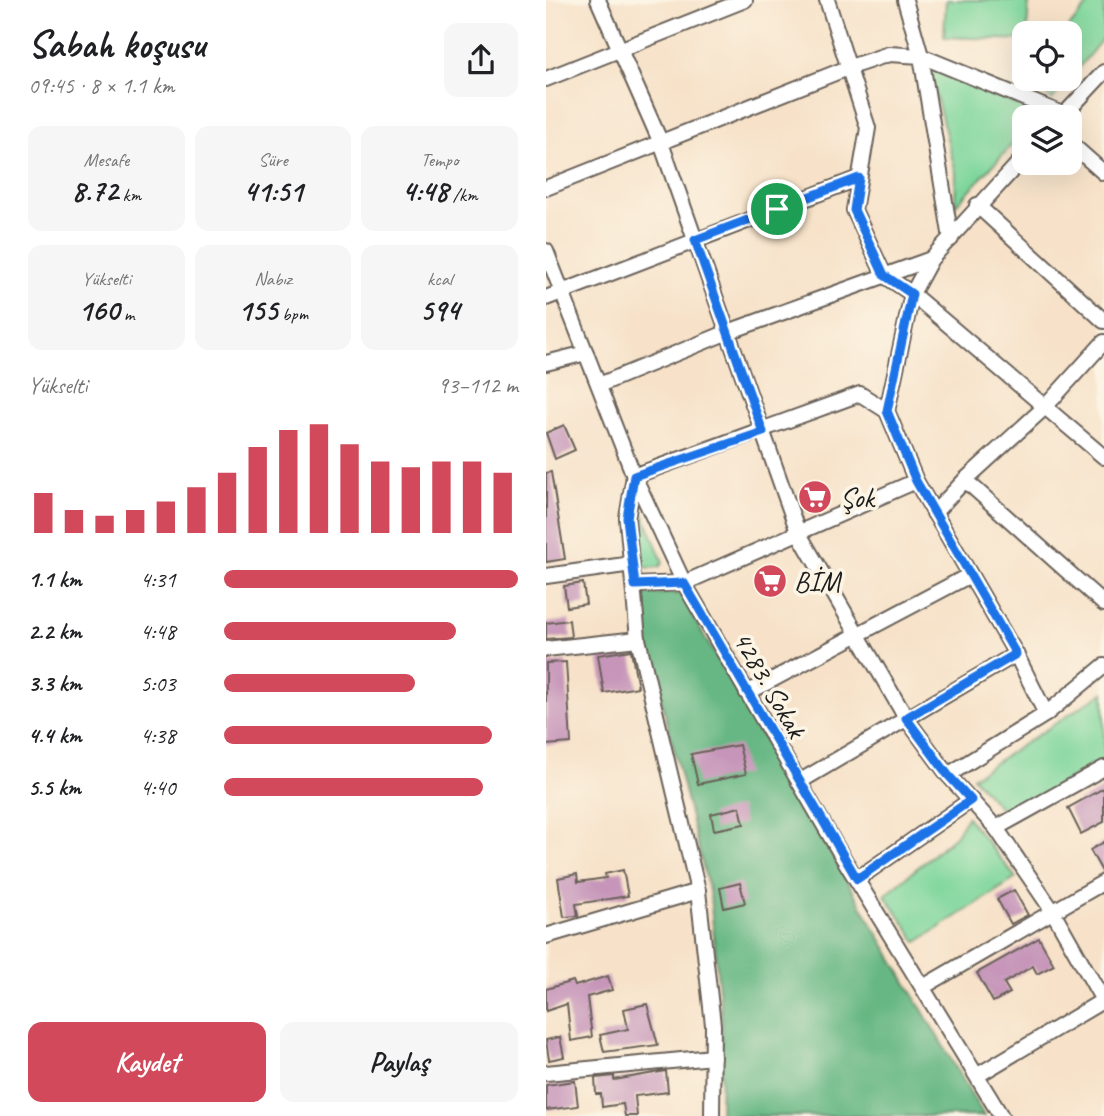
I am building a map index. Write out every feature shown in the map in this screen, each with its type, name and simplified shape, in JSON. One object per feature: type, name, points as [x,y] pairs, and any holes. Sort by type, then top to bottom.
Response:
[{"type":"street","points":[[597,0],[661,143],[798,532],[906,718],[948,775],[996,828],[1052,910],[1104,1001],[978,1075]]},
{"type":"street","points":[[546,79],[746,0]]},
{"type":"street","points":[[827,0],[868,128],[854,210],[884,275],[912,294],[1104,457]]},
{"type":"street","points":[[905,0],[921,56],[951,239]]},
{"type":"street","points":[[546,188],[889,54],[921,56],[1037,105]]},
{"type":"street","points":[[1073,105],[1104,72]]},
{"type":"street","points":[[1082,154],[1104,173]]},
{"type":"street","points":[[1012,169],[931,259],[912,294],[887,411],[916,481],[1016,654],[1046,714]]},
{"type":"street","points":[[553,295],[859,178]]},
{"type":"street","points":[[977,205],[1104,321]]},
{"type":"street","name":"4283. Sokak","points":[[546,251],[553,295],[586,353],[634,476],[684,583],[799,782],[1001,1116]]},
{"type":"street","points":[[599,385],[728,332],[931,259]]},
{"type":"street","points":[[934,513],[965,480],[1045,407],[1104,342]]},
{"type":"street","points":[[546,363],[586,353]]},
{"type":"street","points":[[712,1116],[713,1025],[698,891],[638,639],[627,518],[634,476],[763,432],[860,394],[887,411]]},
{"type":"street","points":[[965,480],[1104,604]]},
{"type":"street","points":[[635,585],[684,583],[916,481]]},
{"type":"street","points":[[546,576],[632,564]]},
{"type":"street","points":[[747,693],[970,575]]},
{"type":"street","points":[[546,649],[638,639]]},
{"type":"street","points":[[799,782],[1016,654]]},
{"type":"street","points":[[948,775],[1046,714],[1104,666]]},
{"type":"street","points":[[996,828],[1104,768]]},
{"type":"street","points":[[857,879],[971,800]]},
{"type":"street","points":[[923,987],[1104,882]]},
{"type":"street","points":[[546,936],[698,891]]},
{"type":"street","points":[[546,1073],[713,1057]]},
{"type":"green space","points":[[946,0],[1029,0],[1028,21],[1012,21],[1012,40],[944,37]]},
{"type":"green space","points":[[1092,0],[1104,2],[1104,37],[1082,64],[1082,21],[1074,21]]},
{"type":"green space","points":[[932,67],[1017,105],[1012,105],[1012,145],[955,206],[956,173],[930,73]]},
{"type":"green space","points":[[1041,91],[1059,91],[1052,100]]},
{"type":"green space","points":[[636,496],[663,562],[659,567],[649,568],[639,562],[634,510]]},
{"type":"green space","points":[[679,593],[984,1116],[720,1116],[722,1023],[710,895],[648,645],[645,594]]},
{"type":"green space","points":[[1104,692],[1104,759],[1007,816],[973,777]]},
{"type":"green space","points":[[967,817],[1016,878],[917,942],[885,895],[954,837]]},
{"type":"building","points":[[564,425],[575,450],[555,459],[546,433]]},
{"type":"building","points":[[551,472],[565,559],[546,562],[546,473]]},
{"type":"building","points":[[583,583],[586,604],[567,607],[564,586]]},
{"type":"building","points":[[569,620],[571,637],[546,639],[546,623]]},
{"type":"building","points":[[631,650],[638,687],[604,693],[598,655]]},
{"type":"building","points":[[566,662],[571,743],[546,745],[546,663]]},
{"type":"building","points":[[739,745],[746,774],[698,784],[691,754]]},
{"type":"building","points":[[1104,788],[1104,822],[1081,834],[1068,808]]},
{"type":"building","points":[[740,807],[744,824],[714,830],[711,814]]},
{"type":"building","points":[[1104,842],[1104,872],[1103,873],[1090,850]]},
{"type":"building","points":[[623,870],[628,896],[576,904],[578,916],[564,917],[558,878],[577,874],[578,882],[606,878],[605,874]]},
{"type":"building","points":[[740,883],[745,903],[724,908],[720,888]]},
{"type":"building","points":[[1014,890],[1028,915],[1011,924],[997,899]]},
{"type":"building","points":[[1039,938],[1054,965],[1037,974],[1033,966],[1004,983],[1010,993],[993,1002],[977,973]]},
{"type":"building","points":[[608,976],[612,990],[587,997],[592,1037],[571,1041],[567,1004],[546,1011],[546,989],[573,981],[575,986]]},
{"type":"building","points":[[647,1004],[658,1045],[604,1052],[600,1035],[628,1029],[624,1009]]},
{"type":"building","points":[[560,1037],[564,1057],[549,1060],[546,1040]]},
{"type":"building","points":[[666,1071],[668,1092],[635,1096],[637,1116],[625,1116],[623,1104],[602,1107],[601,1094],[596,1094],[595,1078],[614,1076],[614,1080]]},
{"type":"building","points":[[575,1081],[578,1106],[546,1110],[546,1085]]},
{"type":"place","name":"Şok","points":[[815,497]]},
{"type":"place","name":"BİM","points":[[770,581]]},
{"type":"route","points":[[859,178],[854,210],[884,275],[912,294],[887,411],[916,481],[1016,654],[906,718],[948,775],[971,800],[857,879],[684,583],[635,585],[627,518],[634,476],[763,432],[695,240],[777,209],[859,178]]}]
